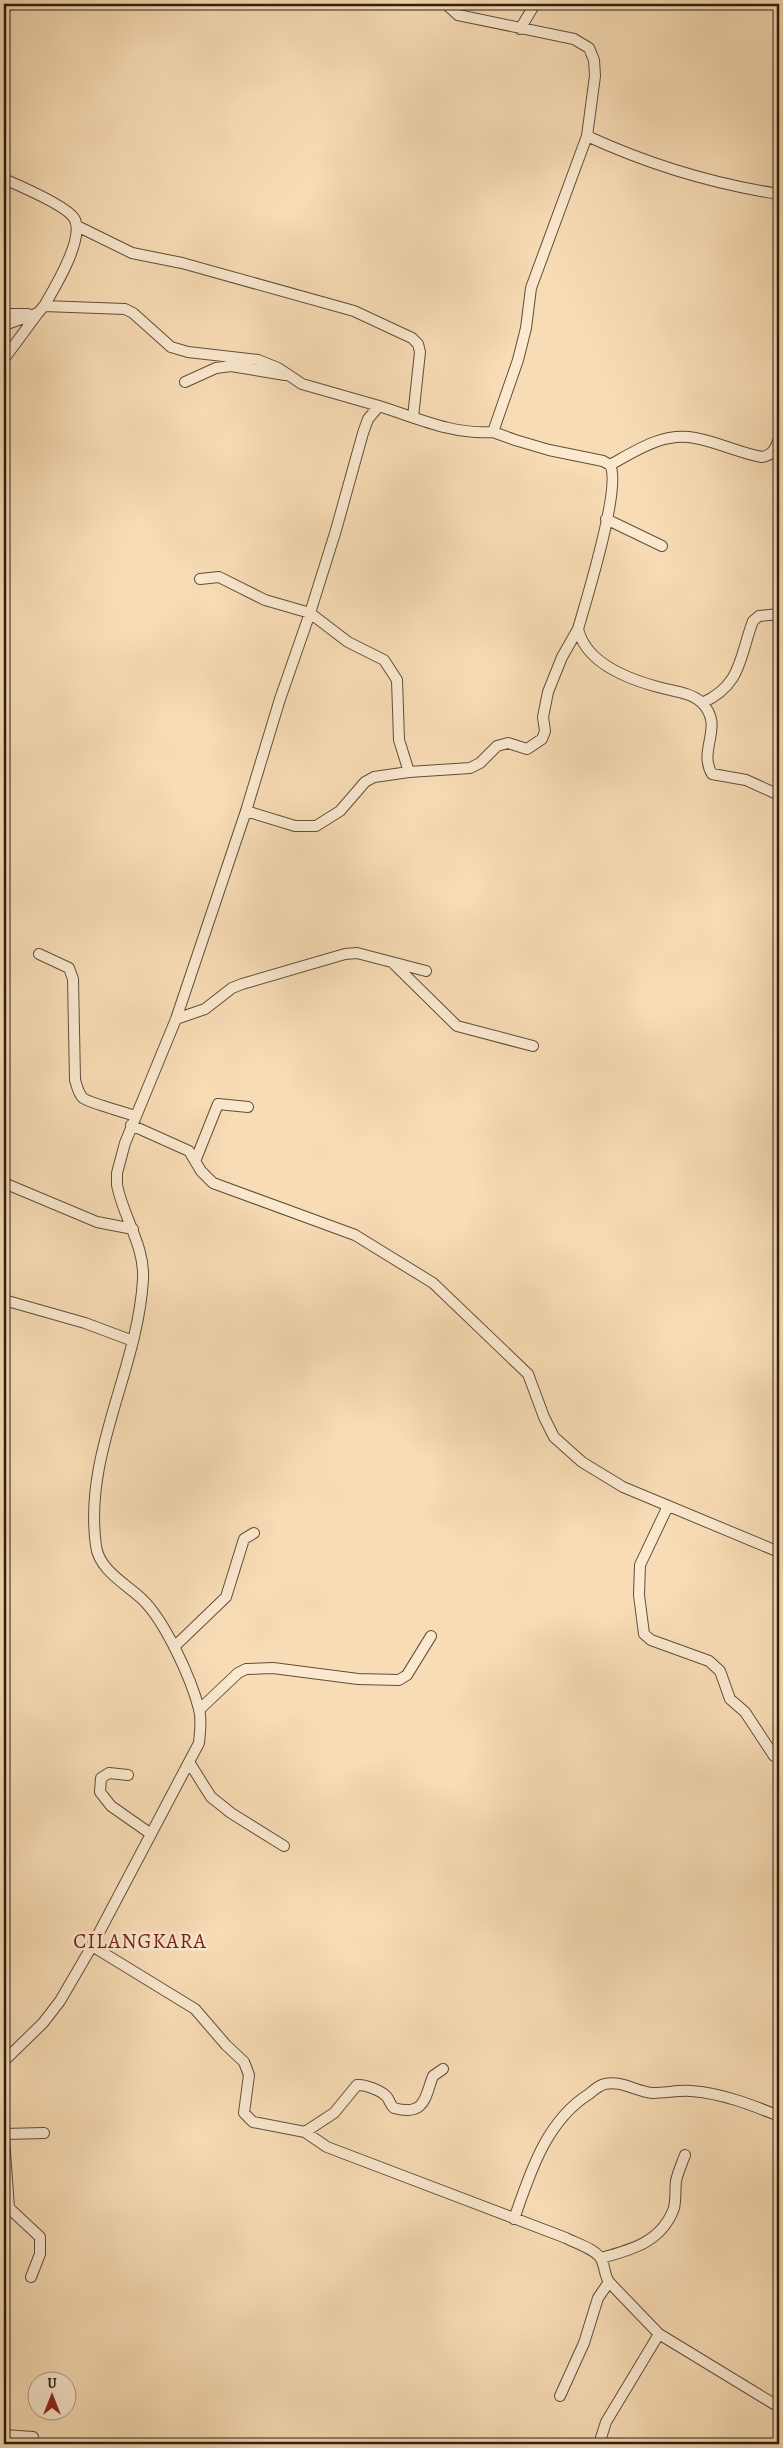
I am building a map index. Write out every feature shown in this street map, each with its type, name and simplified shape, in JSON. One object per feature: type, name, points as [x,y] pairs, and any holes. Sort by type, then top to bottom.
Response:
[{"type":"street","points":[[446,4],[458,15],[574,39],[589,48],[594,60],[595,76],[587,136],[531,288],[526,328],[518,360],[493,432]]},
{"type":"street","points":[[520,29],[535,4]]},
{"type":"street","points":[[587,136],[626,154],[668,168],[779,194]]},
{"type":"street","points":[[4,180],[22,186],[67,212],[74,218],[77,226],[75,244],[39,311],[4,359]]},
{"type":"street","points":[[77,226],[132,253],[182,263],[332,304],[384,324],[412,338],[418,344],[420,352],[413,417]]},
{"type":"street","points":[[4,314],[39,311],[125,309],[134,313],[171,347],[188,352],[258,360],[278,368],[302,384],[379,406],[437,426],[474,433],[493,432],[515,440],[603,461],[610,465],[613,477],[602,542],[578,629],[562,657],[548,692],[543,717],[545,731],[542,739],[527,749],[508,743],[497,746],[480,764],[470,768],[408,769],[374,777],[365,782],[340,811],[316,826],[295,826],[246,811]]},
{"type":"street","points":[[4,325],[39,311]]},
{"type":"street","points":[[185,382],[204,372],[223,367],[248,368],[288,376]]},
{"type":"street","points":[[4,2061],[42,2023],[60,2001],[92,1946],[199,1743],[199,1710],[168,1633],[143,1600],[117,1579],[100,1560],[96,1548],[94,1515],[101,1455],[133,1341],[143,1278],[141,1258],[133,1229],[117,1185],[119,1164],[133,1121],[176,1019],[246,811],[280,699],[310,613],[363,433],[368,420],[379,406]]},
{"type":"street","points":[[610,465],[645,445],[666,438],[696,438],[762,457],[769,456],[774,451],[779,440]]},
{"type":"street","points":[[606,519],[662,546]]},
{"type":"street","points":[[200,579],[219,578],[265,600],[310,613],[348,642],[378,656],[391,668],[397,680],[399,697],[397,721],[402,750],[408,769]]},
{"type":"street","points":[[702,703],[719,695],[736,674],[753,621],[759,616],[779,614]]},
{"type":"street","points":[[578,629],[580,639],[599,660],[627,676],[688,694],[702,703],[712,716],[712,729],[706,761],[712,774],[746,780],[779,795]]},
{"type":"street","points":[[176,1019],[205,1009],[237,986],[345,954],[357,953],[426,971]]},
{"type":"street","points":[[39,954],[69,968],[74,979],[75,1080],[79,1092],[84,1098],[186,1149],[196,1159],[201,1171],[213,1183],[355,1235],[433,1283],[528,1374],[544,1417],[554,1437],[582,1462],[623,1487],[779,1552]]},
{"type":"street","points":[[394,964],[457,1026],[533,1046]]},
{"type":"street","points":[[196,1159],[218,1104],[248,1107]]},
{"type":"street","points":[[4,1183],[98,1222],[133,1229]]},
{"type":"street","points":[[4,1300],[85,1323],[133,1341]]},
{"type":"street","points":[[668,1506],[640,1565],[638,1580],[644,1634],[651,1640],[709,1661],[716,1666],[723,1676],[730,1699],[745,1712],[774,1756]]},
{"type":"street","points":[[174,1647],[226,1596],[244,1539],[254,1534]]},
{"type":"street","points":[[199,1710],[238,1673],[246,1670],[273,1668],[372,1681],[399,1680],[407,1675],[431,1636]]},
{"type":"street","points":[[189,1762],[211,1796],[231,1813],[284,1846]]},
{"type":"street","points":[[128,1775],[109,1773],[101,1778],[100,1792],[111,1806],[151,1834]]},
{"type":"street","points":[[92,1946],[195,2009],[226,2045],[244,2062],[249,2076],[248,2093],[244,2105],[246,2116],[253,2122],[305,2132],[327,2147],[566,2238],[601,2258],[632,2250],[648,2243],[666,2222],[674,2207],[677,2178],[685,2155]]},
{"type":"street","points":[[305,2132],[334,2113],[357,2085],[365,2085],[382,2094],[388,2098],[394,2108],[408,2109],[420,2105],[428,2098],[433,2076],[443,2069]]},
{"type":"street","points":[[514,2219],[538,2154],[554,2128],[566,2111],[603,2084],[614,2083],[651,2093],[691,2090],[745,2103],[779,2116]]},
{"type":"street","points":[[4,2134],[44,2133]]},
{"type":"street","points":[[4,2138],[9,2208],[40,2238],[40,2254],[31,2276]]},
{"type":"street","points":[[601,2258],[604,2274],[609,2282],[659,2334],[779,2407]]},
{"type":"street","points":[[560,2396],[584,2343],[598,2298],[609,2282]]},
{"type":"street","points":[[599,2444],[606,2422],[659,2334]]},
{"type":"street","points":[[4,2435],[33,2437]]},
{"type":"district","name":"CILANGKARA","points":[[140,1941]]}]
